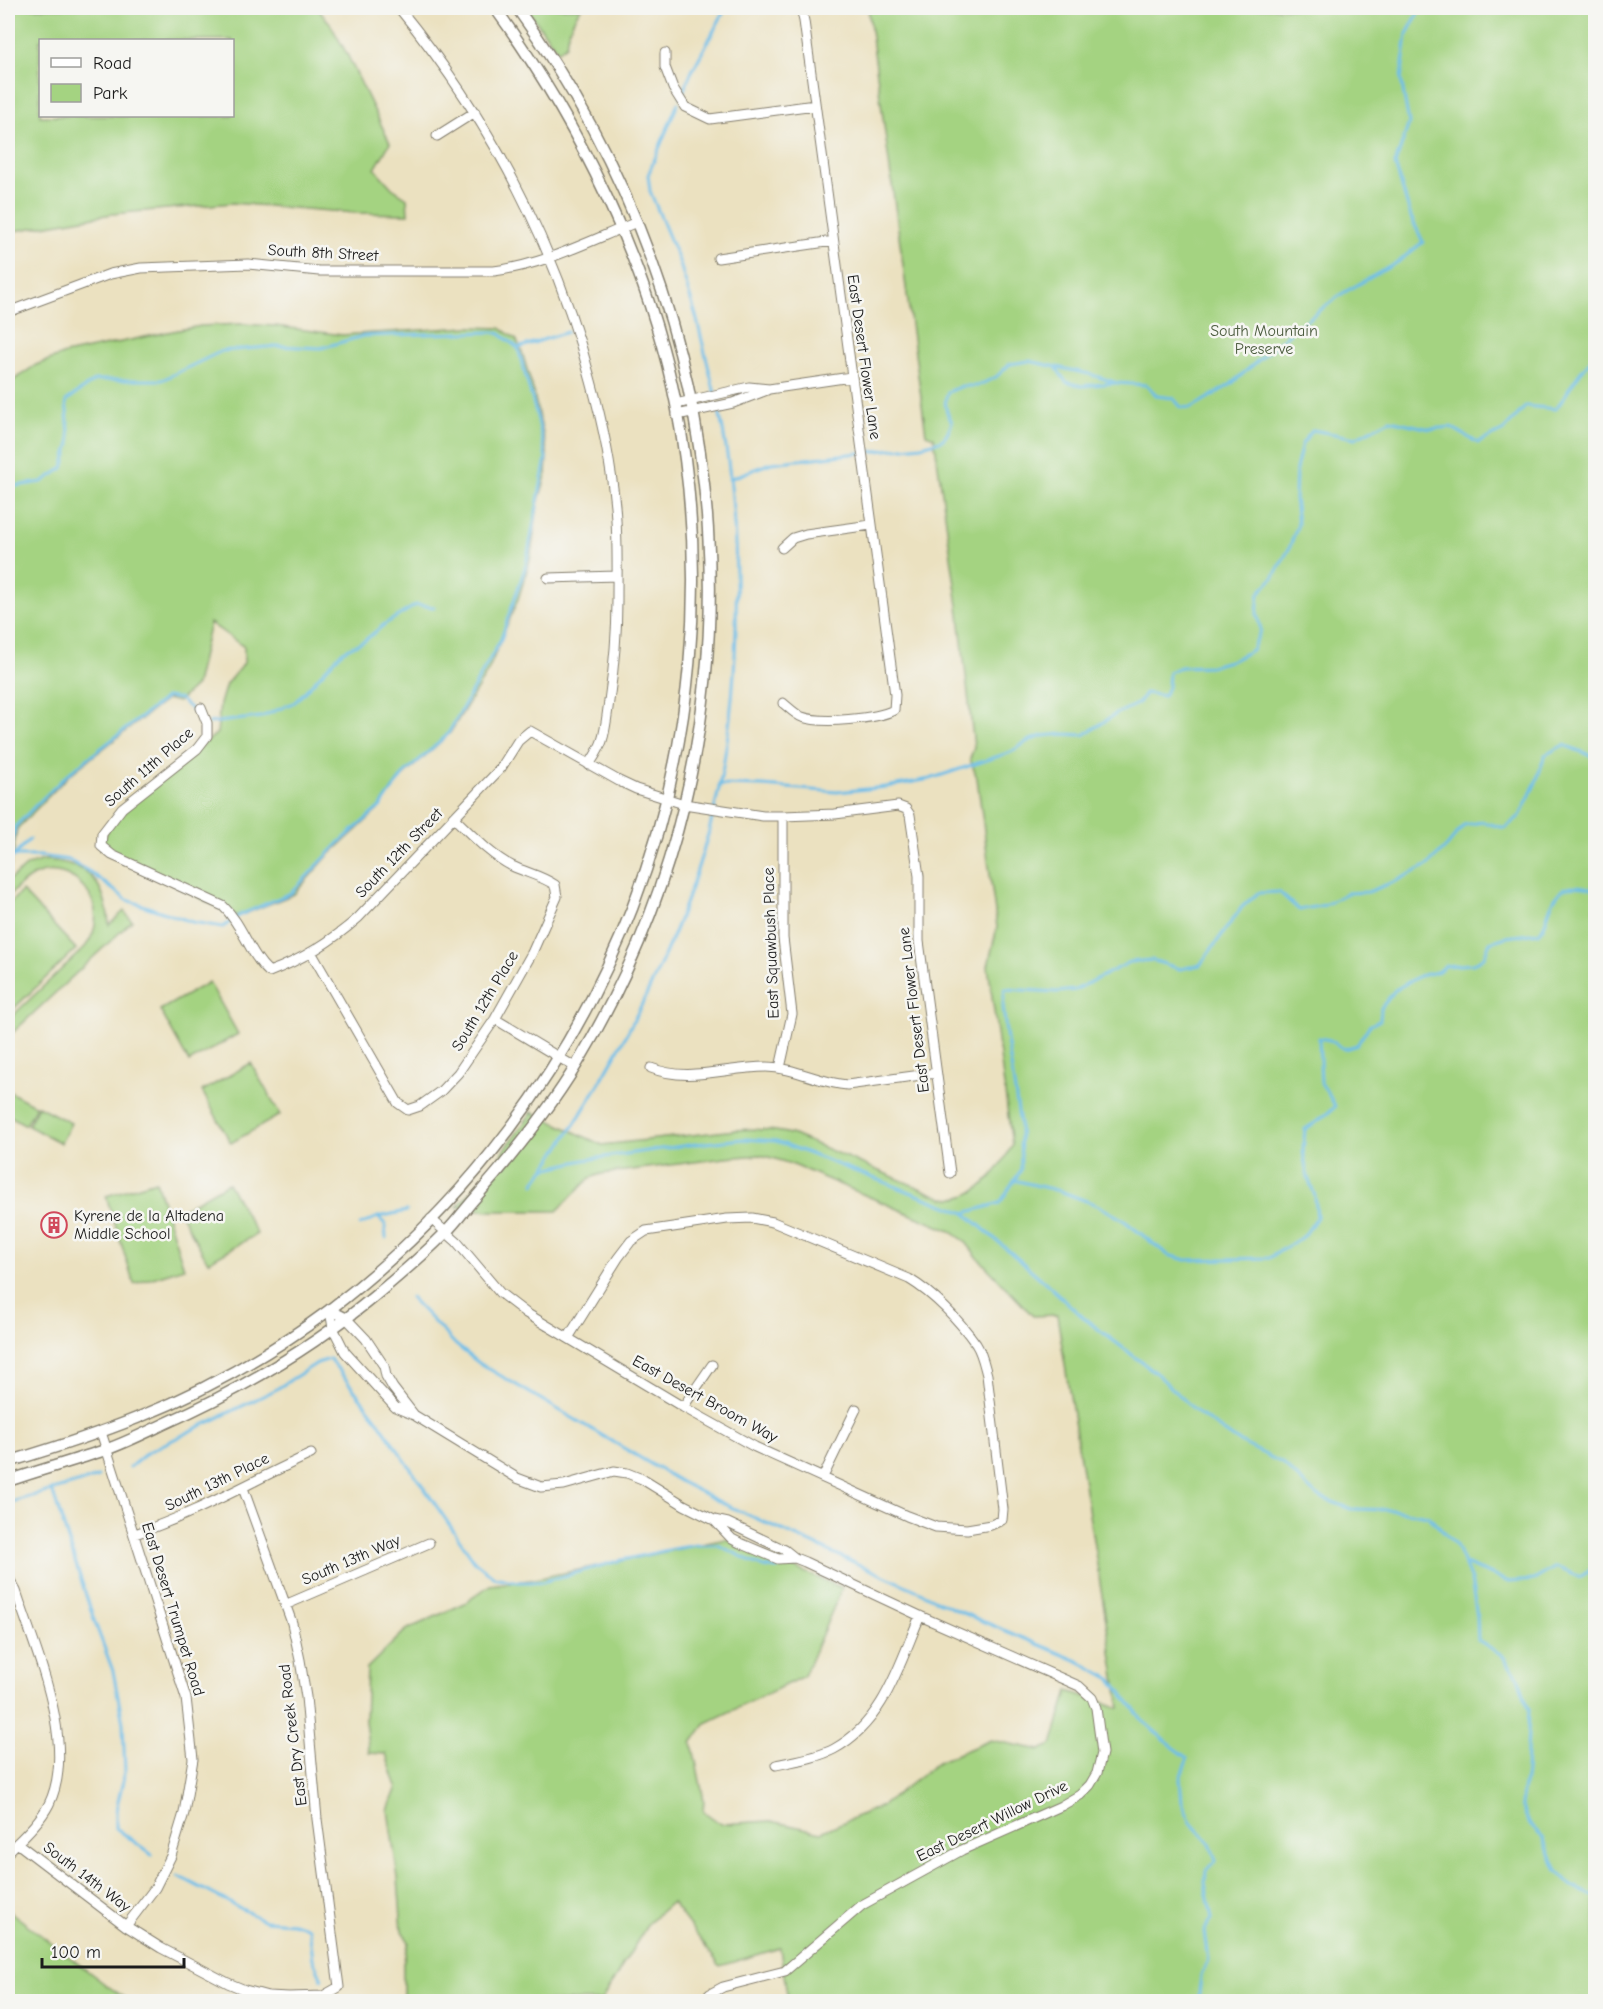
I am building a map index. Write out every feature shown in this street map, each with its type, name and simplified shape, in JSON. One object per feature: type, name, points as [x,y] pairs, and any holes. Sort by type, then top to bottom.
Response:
[{"type":"street","points":[[399,8],[446,67],[505,162],[550,259],[580,340],[607,449],[615,504],[617,576],[615,662],[602,740],[589,765],[636,789],[684,804],[763,816],[783,816]]},
{"type":"street","points":[[8,1462],[101,1432],[185,1397],[234,1372],[330,1310],[378,1270],[431,1220],[499,1144],[535,1095],[560,1058],[594,996],[622,936],[645,877],[672,780],[687,694],[692,624],[690,499],[676,409],[651,314],[620,229],[602,188],[561,109],[495,8]]},
{"type":"street","points":[[8,1480],[108,1449],[195,1410],[243,1385],[333,1328],[375,1295],[447,1232],[516,1152],[575,1067],[615,994],[640,939],[667,867],[698,747],[710,627],[708,519],[701,451],[693,405],[669,311],[636,222],[577,101],[517,8]]},
{"type":"street","name":"East Desert Flower Lane","points":[[783,704],[801,717],[826,722],[885,715],[894,710],[895,695],[801,8]]},
{"type":"street","points":[[665,52],[665,68],[673,88],[685,107],[710,119],[815,105]]},
{"type":"street","points":[[437,136],[475,112]]},
{"type":"street","name":"South 8th Street","points":[[8,312],[110,274],[141,268],[248,264],[319,271],[494,271],[520,268],[550,259],[636,222]]},
{"type":"street","points":[[718,258],[833,241]]},
{"type":"street","points":[[676,409],[693,405],[712,407],[737,402],[769,389],[851,377]]},
{"type":"street","points":[[693,405],[708,395],[734,389],[749,387],[769,389]]},
{"type":"street","points":[[734,389],[737,402]]},
{"type":"street","points":[[782,548],[793,538],[806,534],[871,525]]},
{"type":"street","points":[[548,578],[617,576]]},
{"type":"street","points":[[692,624],[710,627]]},
{"type":"street","name":"South 11th Place","points":[[201,708],[207,723],[207,736],[197,749],[122,808],[102,834],[101,846],[112,855],[224,906],[234,916],[261,964],[269,972]]},
{"type":"street","name":"South 12th Street","points":[[269,972],[311,952],[358,918],[501,768],[518,741],[530,730],[589,765]]},
{"type":"street","name":"East Desert Flower Lane","points":[[783,816],[835,814],[898,806],[906,809],[910,815],[919,876],[919,941],[950,1173]]},
{"type":"street","name":"East Squawbush Place","points":[[780,1068],[792,1014],[783,938],[783,816]]},
{"type":"street","name":"South 12th Place","points":[[311,952],[398,1103],[408,1110],[441,1091],[495,1019],[532,953],[557,897],[555,885],[510,865],[453,818]]},
{"type":"street","points":[[495,1019],[575,1067]]},
{"type":"street","points":[[651,1068],[676,1074],[755,1067],[780,1068],[835,1084],[847,1085],[936,1073]]},
{"type":"street","name":"East Desert Broom Way","points":[[431,1220],[447,1232],[500,1293],[526,1312],[568,1338],[683,1407],[755,1447],[936,1527],[967,1528],[991,1525],[1002,1520],[1003,1509],[983,1359],[977,1345],[939,1301],[909,1279],[772,1222],[752,1218],[727,1219],[646,1231],[631,1241],[618,1258],[568,1338]]},
{"type":"street","name":"East Desert Willow Drive","points":[[330,1310],[346,1318],[366,1339],[384,1366],[386,1376],[393,1388],[414,1415]]},
{"type":"street","name":"East Desert Willow Drive","points":[[330,1310],[333,1328],[345,1352],[395,1407],[414,1415],[540,1492],[614,1472],[627,1473],[642,1479],[684,1505],[714,1520],[728,1523],[785,1550],[795,1558],[1079,1686],[1092,1698],[1096,1708],[1102,1753],[1097,1773],[1080,1795],[1061,1806],[962,1850],[862,1905],[785,1971],[723,1987],[701,2001]]},
{"type":"street","points":[[683,1407],[712,1365]]},
{"type":"street","points":[[823,1477],[856,1409]]},
{"type":"street","name":"East Desert Trumpet Road","points":[[101,1432],[186,1698],[193,1759],[184,1813],[171,1856],[155,1888],[126,1926]]},
{"type":"street","name":"South 13th Place","points":[[135,1534],[171,1522],[311,1454]]},
{"type":"street","name":"East Dry Creek Road","points":[[243,1488],[294,1632],[306,1697],[317,1819],[339,1987]]},
{"type":"street","name":"South 13th Way","points":[[285,1605],[429,1543]]},
{"type":"street","points":[[8,1576],[16,1591],[52,1703],[59,1740],[60,1762],[49,1805],[8,1852]]},
{"type":"street","points":[[776,1765],[831,1750],[852,1738],[871,1719],[883,1700],[920,1616]]},
{"type":"street","name":"South 14th Way","points":[[17,1843],[126,1926],[161,1948],[228,1983],[268,1999],[323,1996],[339,1987]]},
{"type":"green space","points":[[8,8],[317,8],[329,22],[347,54],[390,143],[375,169],[392,188],[407,198],[408,214],[355,213],[232,203],[112,214],[8,232]]},
{"type":"green space","points":[[526,8],[581,8],[571,25],[566,45],[558,51]]},
{"type":"green space","name":"South Mountain Preserve","points":[[868,8],[1595,8],[1595,2001],[788,2001],[780,1948],[720,1966],[672,1902],[649,1922],[601,2001],[403,2001],[403,1963],[409,1942],[402,1931],[398,1878],[388,1810],[397,1787],[386,1754],[369,1753],[365,1721],[367,1668],[406,1630],[465,1603],[490,1585],[530,1580],[726,1539],[842,1588],[804,1676],[706,1723],[692,1743],[704,1800],[703,1811],[721,1824],[771,1821],[821,1832],[883,1805],[938,1762],[991,1740],[1040,1750],[1052,1745],[1068,1691],[1120,1708],[1057,1315],[1033,1316],[965,1241],[950,1231],[796,1166],[760,1155],[601,1174],[590,1178],[557,1211],[488,1211],[457,1207],[485,1177],[532,1112],[602,1145],[744,1129],[779,1131],[794,1135],[943,1198],[955,1198],[976,1190],[993,1175],[1012,1145],[988,966],[997,927],[977,778],[970,759],[974,747],[958,606],[934,437],[926,434]]},
{"type":"green space","points":[[240,324],[342,335],[469,327],[500,328],[516,339],[521,349],[547,452],[546,476],[538,504],[530,560],[518,599],[488,671],[450,733],[399,780],[378,810],[328,856],[294,894],[234,916],[101,846],[111,821],[217,733],[220,704],[226,684],[244,663],[244,647],[210,623],[196,685],[178,702],[167,699],[68,776],[17,829],[11,865],[8,868],[8,384],[36,365],[65,354],[201,326]]},
{"type":"green space","points":[[44,860],[72,865],[92,877],[104,897],[109,925],[124,911],[132,921],[8,1037],[8,1020],[85,947],[93,932],[96,917],[93,902],[86,889],[75,879],[62,873],[48,872],[33,876],[8,897],[8,881],[28,865]]},
{"type":"green space","points":[[22,891],[76,949],[8,1014],[8,905]]},
{"type":"green space","points":[[209,982],[238,1034],[189,1062],[160,1010]]},
{"type":"green space","points":[[251,1063],[280,1115],[231,1143],[202,1091]]},
{"type":"green space","points":[[8,1091],[36,1106],[26,1125],[8,1115]]},
{"type":"green space","points":[[38,1106],[71,1123],[61,1143],[28,1126]]},
{"type":"green space","points":[[156,1181],[184,1268],[134,1284],[106,1196]]},
{"type":"green space","points":[[228,1183],[257,1234],[208,1262],[179,1211]]},
{"type":"green space","points":[[8,1910],[106,1985],[130,2001],[8,2001]]},
{"type":"waterway","points":[[681,97],[691,73],[726,8]]},
{"type":"waterway","points":[[729,479],[771,463],[921,446],[942,440],[952,422],[946,407],[948,392],[962,386],[977,386],[996,377],[1010,364],[1029,361],[1089,374],[1117,383],[1147,385],[1157,396],[1173,398],[1181,407],[1191,408],[1230,385],[1292,331],[1343,293],[1398,262],[1423,242],[1411,217],[1395,164],[1409,123],[1401,79],[1407,34],[1421,8]]},
{"type":"waterway","points":[[678,103],[648,175],[650,191],[679,261],[696,316],[715,394]]},
{"type":"waterway","points":[[8,487],[42,482],[63,468],[70,443],[66,401],[95,380],[162,380],[222,351],[278,346],[321,348],[363,336],[493,332],[500,334],[518,348]]},
{"type":"waterway","points":[[14,856],[40,856],[69,860],[90,872],[127,900],[192,922],[223,927],[240,915],[291,893],[339,843],[381,806],[403,775],[448,734],[501,639],[526,565],[546,458],[518,348],[567,332]]},
{"type":"waterway","points":[[719,785],[837,792],[886,787],[930,779],[1011,752],[1028,741],[1042,736],[1084,735],[1116,714],[1139,703],[1145,693],[1164,696],[1168,687],[1169,672],[1181,667],[1211,666],[1233,660],[1252,650],[1261,630],[1257,614],[1259,593],[1273,578],[1289,549],[1298,524],[1295,498],[1296,469],[1302,444],[1313,430],[1355,438],[1390,420],[1430,429],[1451,427],[1478,443],[1504,430],[1526,406],[1556,409],[1579,375],[1596,356]]},
{"type":"waterway","points":[[1057,369],[1066,382],[1081,386],[1115,383]]},
{"type":"waterway","points":[[534,1184],[562,1144],[613,1059],[658,970],[695,878],[717,800],[732,704],[736,639],[732,490],[718,407]]},
{"type":"waterway","points":[[209,723],[261,717],[295,702],[343,651],[364,641],[385,624],[416,605],[434,607]]},
{"type":"waterway","points":[[9,861],[15,827],[38,803],[68,774],[167,697],[180,699],[201,718]]},
{"type":"waterway","points":[[965,1213],[1000,1203],[1021,1170],[1020,1124],[1003,1005],[1005,989],[1057,992],[1075,990],[1130,962],[1152,960],[1180,969],[1200,965],[1242,907],[1258,893],[1279,892],[1299,910],[1325,905],[1347,893],[1368,892],[1396,881],[1428,865],[1464,825],[1482,822],[1505,828],[1520,816],[1536,782],[1545,755],[1564,745],[1596,755]]},
{"type":"waterway","points":[[8,862],[30,839]]},
{"type":"waterway","points":[[1014,1180],[1060,1191],[1097,1205],[1122,1219],[1168,1255],[1186,1260],[1269,1258],[1304,1236],[1317,1217],[1315,1196],[1307,1175],[1303,1150],[1305,1129],[1335,1107],[1321,1083],[1319,1038],[1330,1040],[1344,1049],[1357,1045],[1369,1026],[1380,1020],[1381,1008],[1395,990],[1419,976],[1437,972],[1445,966],[1473,964],[1484,957],[1490,942],[1506,937],[1539,933],[1561,890],[1572,886],[1596,889]]},
{"type":"waterway","points":[[545,1169],[584,1160],[696,1144],[743,1139],[776,1141],[965,1213],[1085,1319],[1156,1373],[1199,1414],[1238,1441],[1282,1463],[1317,1496],[1351,1509],[1393,1510],[1428,1516],[1456,1545],[1471,1580],[1478,1640],[1502,1655],[1518,1677],[1529,1709],[1526,1772],[1521,1805],[1530,1825],[1543,1838],[1557,1871],[1573,1887],[1596,1897]]},
{"type":"waterway","points":[[360,1225],[378,1217],[407,1211]]},
{"type":"waterway","points":[[378,1217],[385,1224],[386,1238]]},
{"type":"waterway","points":[[410,1297],[456,1345],[479,1363],[683,1483],[726,1505],[956,1610],[1078,1661],[1111,1679],[1144,1722],[1188,1758],[1180,1778],[1182,1802],[1191,1823],[1210,1844],[1216,1860],[1206,1870],[1205,1883],[1212,1919],[1204,1931],[1208,1960],[1201,1976],[1198,2002]]},
{"type":"waterway","points":[[130,1467],[148,1452],[275,1390],[317,1363],[330,1359],[376,1418],[475,1562],[494,1577],[518,1582],[542,1582],[622,1560],[697,1545],[718,1545],[763,1567],[777,1569]]},
{"type":"waterway","points":[[8,1503],[98,1477]]},
{"type":"waterway","points":[[52,1490],[113,1671],[123,1723],[125,1772],[116,1810],[116,1828],[152,1855]]},
{"type":"waterway","points":[[1465,1564],[1509,1582],[1534,1580],[1556,1567],[1580,1577],[1596,1566]]},
{"type":"waterway","points":[[178,1876],[265,1921],[293,1923],[309,1928],[313,1959],[322,1979]]},
{"type":"place","name":"Kyrene de la Altadena Middle School","points":[[54,1225]]}]
